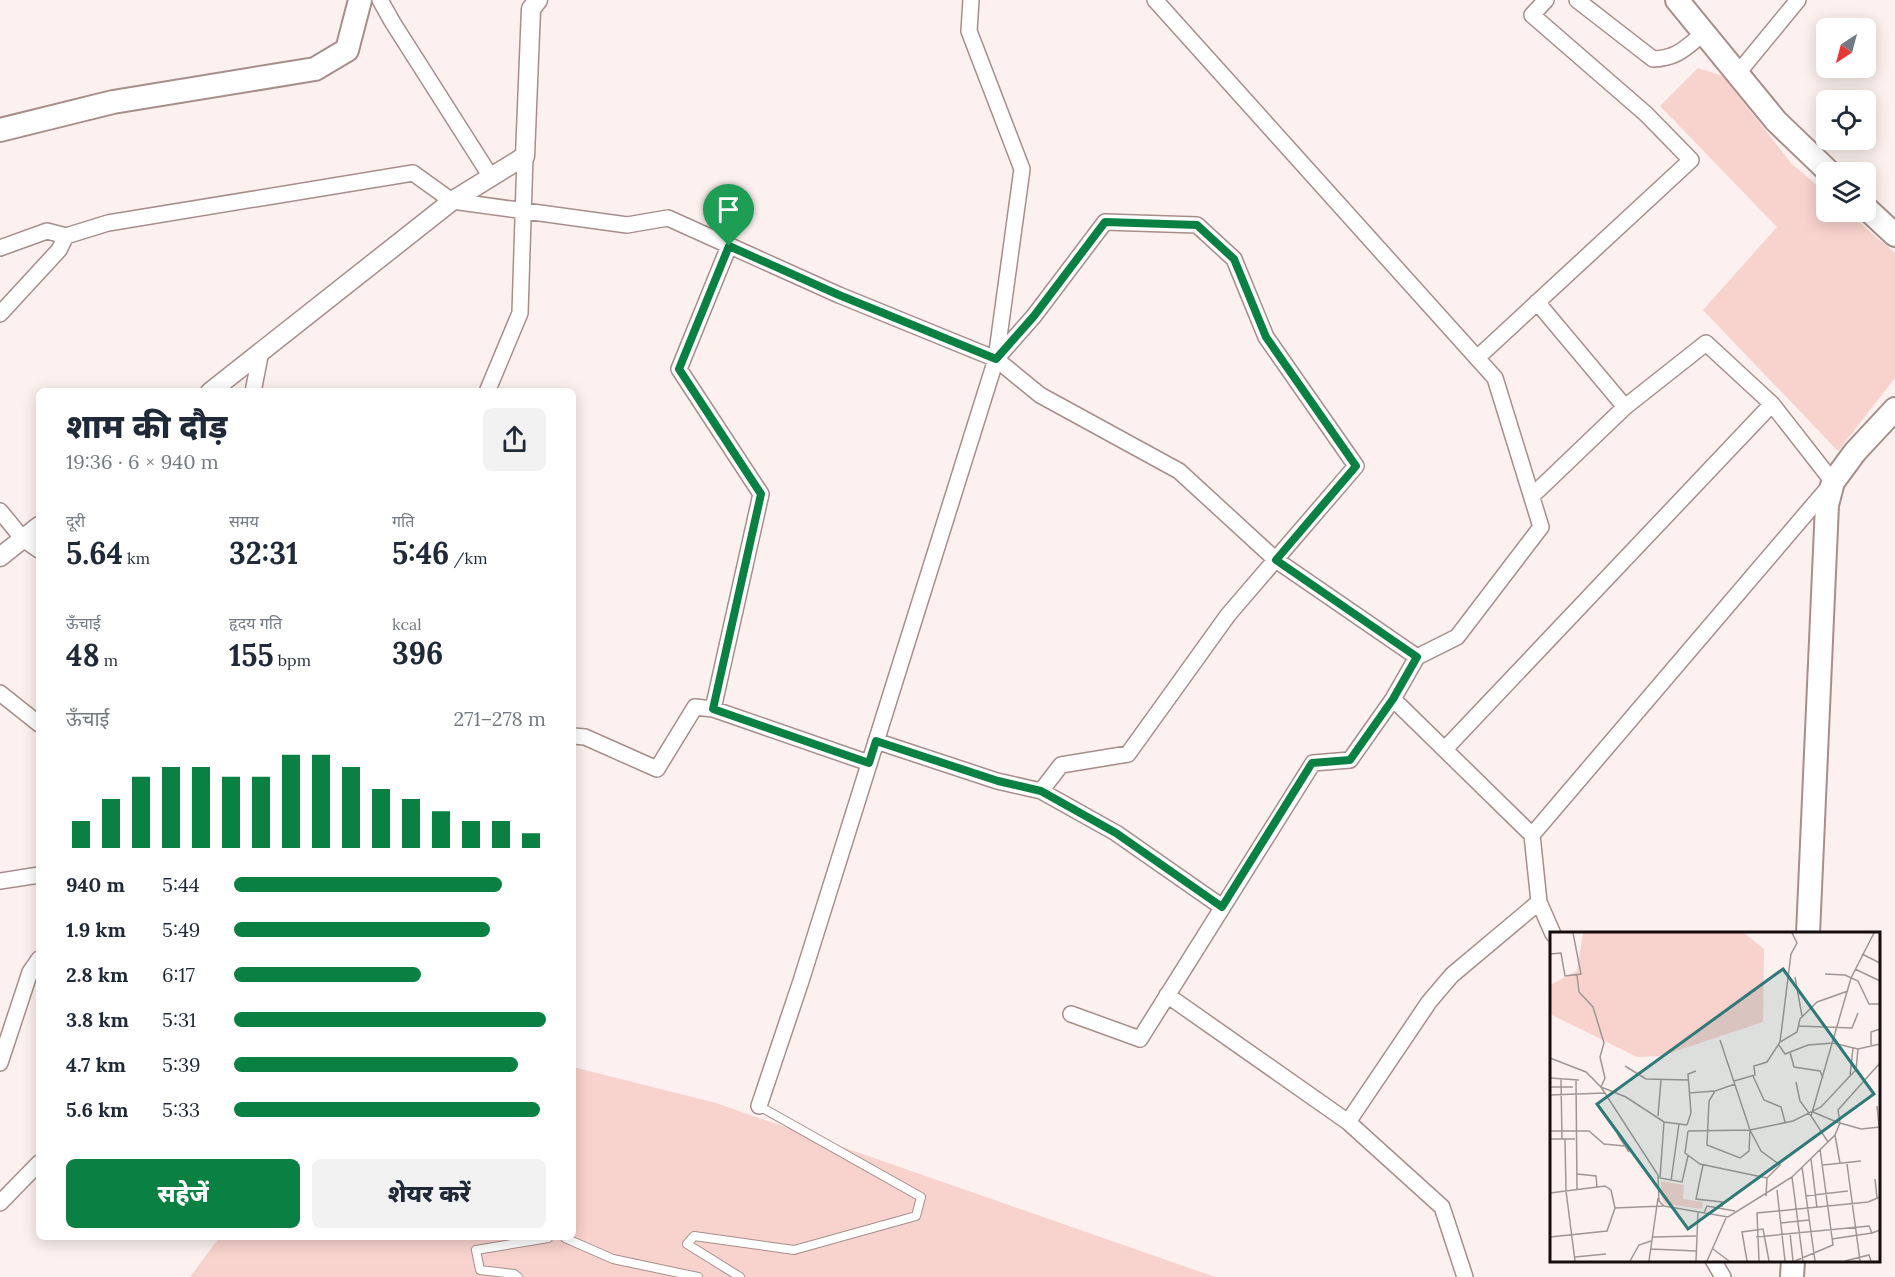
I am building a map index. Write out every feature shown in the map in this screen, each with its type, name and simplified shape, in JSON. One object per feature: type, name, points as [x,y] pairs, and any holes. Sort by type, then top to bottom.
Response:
[{"type":"main road","points":[[0,130],[113,102],[315,69],[347,50],[360,0]]},
{"type":"main road","points":[[1677,0],[1776,121],[1819,162]]},
{"type":"main road","points":[[1876,217],[1895,235]]},
{"type":"main road","points":[[1808,932],[1827,505],[1833,482],[1855,453],[1895,409]]},
{"type":"street","points":[[380,0],[491,177]]},
{"type":"street","points":[[489,388],[520,313],[531,9],[538,0]]},
{"type":"street","points":[[759,1106],[996,359],[1022,169],[969,31],[971,0]]},
{"type":"street","points":[[1071,1014],[1140,1039],[1312,763],[1350,760],[1393,699],[1417,657],[1457,638],[1541,526],[1495,378],[1155,0]]},
{"type":"street","points":[[1477,358],[1691,160],[1646,114],[1532,15],[1546,0]]},
{"type":"street","points":[[1578,0],[1653,59],[1667,58],[1680,52],[1704,33]]},
{"type":"street","points":[[1738,73],[1798,0]]},
{"type":"street","points":[[215,388],[452,201],[525,156]]},
{"type":"street","points":[[0,248],[47,231],[66,236],[108,223],[413,173],[452,201],[627,225],[668,218],[839,295],[996,359],[1040,395],[1179,471],[1276,560],[1417,657]]},
{"type":"street","points":[[996,359],[1034,316],[1105,222],[1197,225],[1234,259],[1266,337],[1356,466],[1228,615],[1128,754],[1061,765],[1041,791]]},
{"type":"street","points":[[0,314],[59,250],[66,236]]},
{"type":"street","points":[[713,709],[761,494],[679,369],[729,246]]},
{"type":"street","points":[[1537,302],[1625,407]]},
{"type":"street","points":[[1532,496],[1625,407],[1706,343],[1772,404],[1833,482],[1532,835]]},
{"type":"street","points":[[254,388],[261,351]]},
{"type":"street","points":[[1445,749],[1772,404]]},
{"type":"street","points":[[0,511],[23,539],[36,548]]},
{"type":"street","points":[[0,557],[36,528]]},
{"type":"street","points":[[0,693],[36,722]]},
{"type":"street","points":[[1393,699],[1532,835],[1539,902],[1553,932]]},
{"type":"street","points":[[576,736],[585,737],[657,769],[695,707],[713,709],[869,763]]},
{"type":"street","points":[[876,741],[998,781],[1041,791],[1116,833],[1222,907]]},
{"type":"street","points":[[0,881],[36,875]]},
{"type":"street","points":[[1348,1122],[1429,1002],[1452,975],[1539,902]]},
{"type":"street","points":[[0,1063],[30,972],[36,963]]},
{"type":"street","points":[[1167,994],[1348,1122],[1442,1207],[1465,1277]]},
{"type":"street","points":[[0,1203],[36,1166]]},
{"type":"street","points":[[1714,1262],[1723,1277]]},
{"type":"lane","points":[[740,1277],[687,1244],[694,1236],[794,1250],[916,1216],[921,1197],[759,1106]]},
{"type":"lane","points":[[518,1277],[514,1274],[480,1270],[476,1250],[536,1240]]},
{"type":"lane","points":[[570,1240],[613,1259],[698,1277]]},
{"type":"shaded area","points":[[1698,68],[1723,76],[1791,163],[1816,185],[1816,222],[1859,222],[1895,253],[1895,378],[1838,451],[1703,310],[1777,227],[1660,106]]},
{"type":"shaded area","points":[[576,1068],[716,1103],[1215,1277],[190,1277],[218,1240],[576,1240]]},
{"type":"route","points":[[1105,222],[1197,225],[1234,259],[1266,337],[1356,466],[1276,560],[1417,657],[1393,699],[1350,760],[1312,763],[1222,907],[1116,833],[1041,791],[998,781],[876,741],[869,763],[713,709],[761,494],[679,369],[729,246],[839,295],[996,359],[1034,316],[1105,222]]}]
